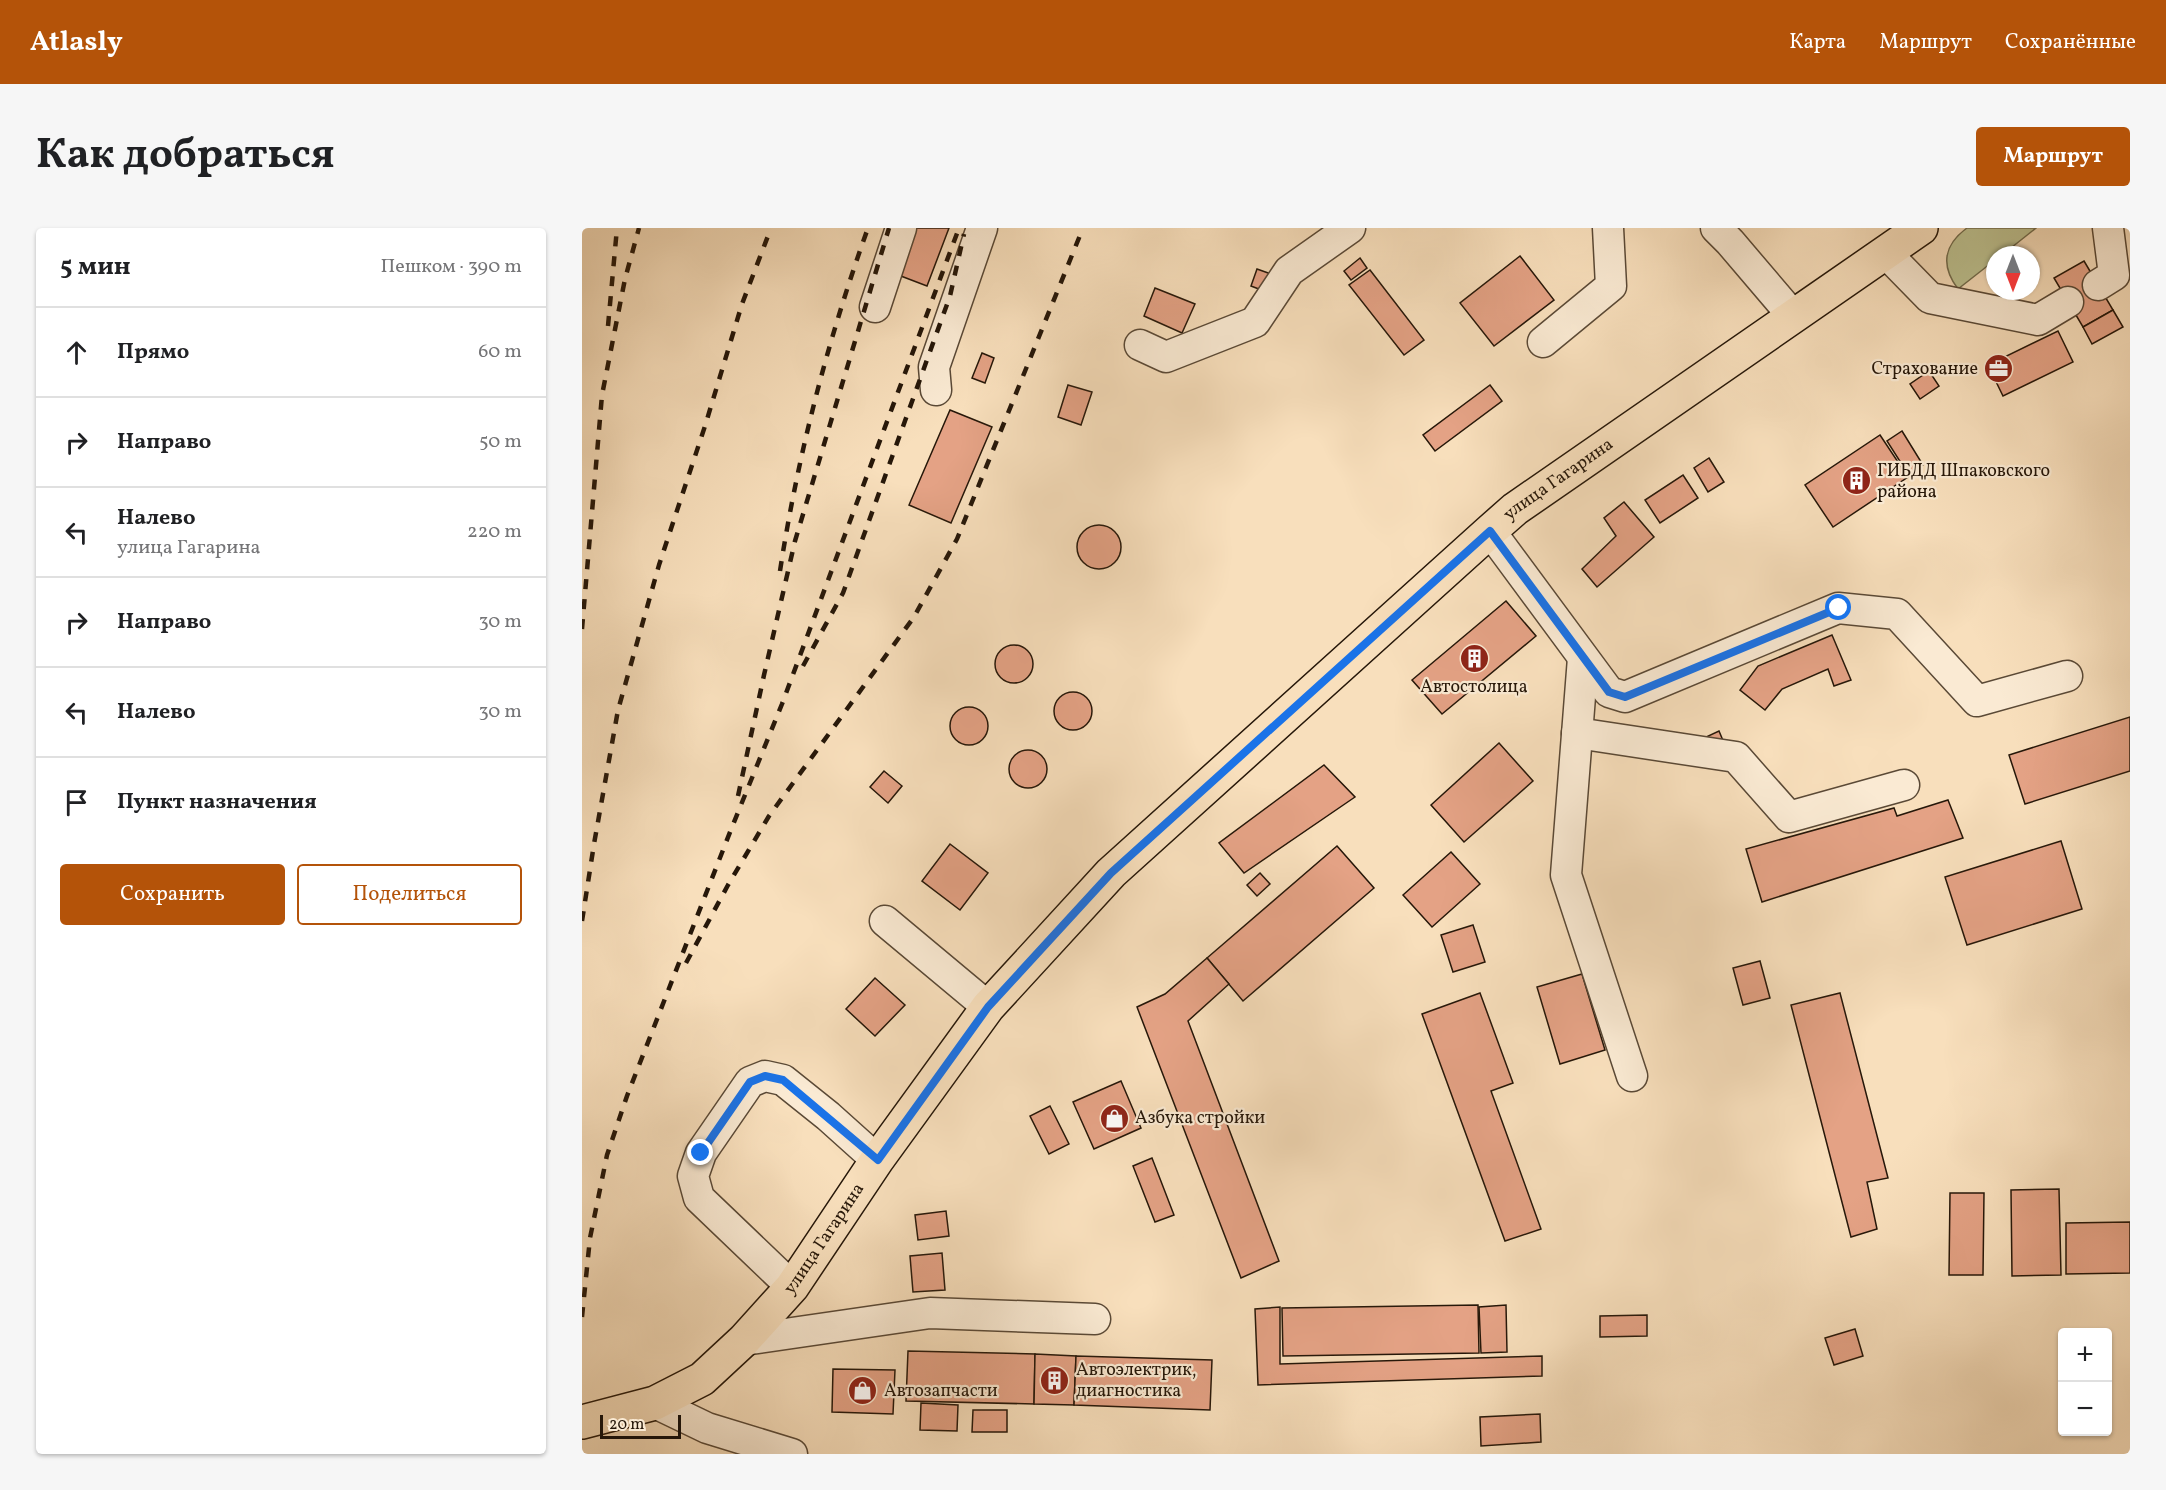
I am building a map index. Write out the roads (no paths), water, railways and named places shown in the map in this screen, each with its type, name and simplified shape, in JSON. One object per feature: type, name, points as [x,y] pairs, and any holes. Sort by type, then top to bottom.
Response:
[{"type":"main road","name":"улица Гагарина","points":[[582,1422],[655,1403],[702,1379],[744,1340],[792,1287],[878,1160],[988,1007],[1111,873],[1490,531],[1515,509],[1921,228]]},
{"type":"street","points":[[875,307],[901,228]]},
{"type":"street","points":[[936,390],[934,367],[982,228]]},
{"type":"street","points":[[1140,345],[1166,357],[1255,322],[1288,271],[1350,228]]},
{"type":"street","points":[[1542,342],[1611,286],[1608,228]]},
{"type":"street","points":[[2098,285],[2114,275],[2108,228]]},
{"type":"street","points":[[1732,233],[1793,316]]},
{"type":"street","points":[[1885,252],[1930,298],[2038,320],[2068,302]]},
{"type":"street","points":[[1490,531],[1609,692],[1625,697],[1839,608],[1897,614],[1977,701],[2067,676]]},
{"type":"street","points":[[1583,658],[1566,875],[1632,1076]]},
{"type":"street","points":[[1577,733],[1736,757],[1790,817],[1904,785]]},
{"type":"street","points":[[885,921],[988,1007]]},
{"type":"street","points":[[792,1287],[699,1198],[693,1176],[701,1153],[750,1082],[765,1076],[783,1080],[878,1160]]},
{"type":"street","points":[[744,1340],[930,1313],[1095,1319]]},
{"type":"street","points":[[655,1403],[706,1428],[792,1454]]},
{"type":"railway","points":[[608,326],[617,228]]},
{"type":"railway","points":[[582,629],[602,395],[625,279],[639,228]]},
{"type":"railway","points":[[582,921],[618,710],[659,565],[742,304],[771,228]]},
{"type":"railway","points":[[780,571],[805,440],[827,354],[868,228]]},
{"type":"railway","points":[[738,796],[795,541],[889,228]]},
{"type":"railway","points":[[582,1317],[590,1238],[607,1155],[627,1096],[782,704],[959,228]]},
{"type":"railway","points":[[686,963],[769,816],[914,617],[957,539],[1083,228]]},
{"type":"railway","points":[[803,666],[843,593],[950,296],[964,234]]},
{"type":"place","name":"Страхование","points":[[1999,369]]},
{"type":"place","name":"ГИБДД Шпаковского района","points":[[1856,481]]},
{"type":"place","name":"Автостолица","points":[[1474,658]]},
{"type":"place","name":"Азбука стройки","points":[[1114,1118]]},
{"type":"place","name":"Автоэлектрик, диагностика","points":[[1055,1380]]},
{"type":"place","name":"Автозапчасти","points":[[863,1391]]}]
